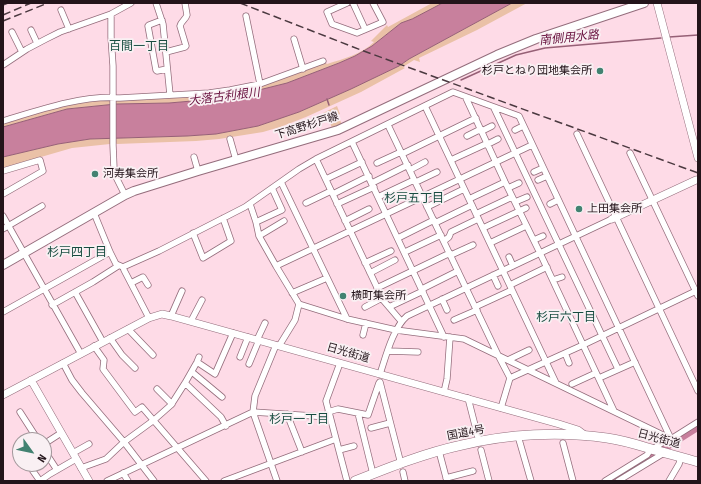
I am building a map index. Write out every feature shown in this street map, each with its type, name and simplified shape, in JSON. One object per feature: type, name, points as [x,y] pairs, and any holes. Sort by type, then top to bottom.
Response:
[{"type":"highway","name":"国道4号","points":[[355,481],[373,474],[402,468],[439,451],[480,445],[518,436],[586,436]]},
{"type":"highway","name":"日光街道","points":[[586,436],[608,438],[698,462]]},
{"type":"main road","name":"下高野杉戸線","points":[[3,265],[134,191],[338,130],[530,41],[644,3]]},
{"type":"street","points":[[3,65],[22,52],[60,32],[111,14],[131,3]]},
{"type":"street","points":[[156,3],[162,20],[170,95]]},
{"type":"street","points":[[166,52],[186,46],[180,26],[187,15],[185,3]]},
{"type":"street","points":[[347,3],[327,12],[332,24],[357,34],[383,22],[373,3]]},
{"type":"street","points":[[353,3],[365,29]]},
{"type":"street","points":[[657,3],[698,158]]},
{"type":"street","points":[[61,10],[69,29]]},
{"type":"street","points":[[111,14],[113,143],[115,174],[125,195]]},
{"type":"street","points":[[246,16],[260,84]]},
{"type":"street","points":[[162,20],[149,24],[148,26],[156,70],[167,69]]},
{"type":"street","points":[[31,30],[37,44]]},
{"type":"street","points":[[12,32],[22,52]]},
{"type":"street","points":[[294,39],[303,69]]},
{"type":"street","points":[[3,121],[71,102],[113,98],[210,93],[260,84],[323,61]]},
{"type":"street","points":[[52,305],[121,267],[250,204],[299,169],[316,159],[453,92],[519,116],[670,438]]},
{"type":"street","points":[[466,98],[614,411]]},
{"type":"street","points":[[425,106],[556,383]]},
{"type":"street","points":[[494,108],[618,369]]},
{"type":"street","points":[[377,163],[402,153],[476,118]]},
{"type":"street","points":[[388,125],[510,378],[501,408]]},
{"type":"street","points":[[467,136],[492,126]]},
{"type":"street","points":[[515,130],[524,126]]},
{"type":"street","points":[[577,134],[614,218],[698,391]]},
{"type":"street","points":[[230,139],[236,160]]},
{"type":"street","points":[[451,160],[498,139]]},
{"type":"street","points":[[352,142],[422,290],[447,337],[447,379],[444,392]]},
{"type":"street","points":[[276,266],[532,145]]},
{"type":"street","points":[[510,378],[659,308],[697,292],[630,153]]},
{"type":"street","points":[[194,157],[198,171]]},
{"type":"street","points":[[316,159],[382,298],[401,321]]},
{"type":"street","points":[[3,171],[40,160],[43,171],[3,194]]},
{"type":"street","points":[[326,179],[362,162]]},
{"type":"street","points":[[338,204],[409,167],[425,162]]},
{"type":"street","points":[[534,172],[543,168]]},
{"type":"street","points":[[378,197],[436,172]]},
{"type":"street","points":[[306,203],[369,176]]},
{"type":"street","points":[[538,180],[547,176]]},
{"type":"street","points":[[107,481],[253,412],[329,414],[338,409],[368,415],[396,330],[401,321],[407,316],[697,180]]},
{"type":"street","points":[[281,182],[347,319]]},
{"type":"street","points":[[469,199],[505,182]]},
{"type":"street","points":[[508,188],[519,183]]},
{"type":"street","points":[[256,222],[282,210],[272,188]]},
{"type":"street","points":[[428,207],[464,189]]},
{"type":"street","points":[[444,241],[449,237],[451,232],[477,216],[514,200],[526,197]]},
{"type":"street","points":[[550,204],[558,200]]},
{"type":"street","points":[[250,204],[259,236],[299,304],[347,319],[396,330],[464,340],[670,438]]},
{"type":"street","points":[[398,238],[472,205]]},
{"type":"street","points":[[6,227],[42,206]]},
{"type":"street","points":[[483,228],[526,208]]},
{"type":"street","points":[[345,221],[369,209]]},
{"type":"street","points":[[94,213],[110,252],[131,283],[148,318]]},
{"type":"street","points":[[3,216],[6,227],[24,253],[81,354]]},
{"type":"street","points":[[193,233],[203,258],[231,241],[223,218]]},
{"type":"street","points":[[259,236],[284,221]]},
{"type":"street","points":[[490,243],[526,226]]},
{"type":"street","points":[[405,252],[441,235]]},
{"type":"street","points":[[534,240],[543,236]]},
{"type":"street","points":[[377,288],[413,270],[473,245]]},
{"type":"street","points":[[365,263],[391,251]]},
{"type":"street","points":[[3,312],[110,252]]},
{"type":"street","points":[[508,257],[513,266]]},
{"type":"street","points":[[370,273],[395,260]]},
{"type":"street","points":[[454,320],[476,309],[547,267]]},
{"type":"street","points":[[389,307],[458,271]]},
{"type":"street","points":[[493,275],[498,286]]},
{"type":"street","points":[[553,280],[562,276]]},
{"type":"street","points":[[131,283],[143,277],[148,285]]},
{"type":"street","points":[[292,294],[327,278]]},
{"type":"street","points":[[171,316],[182,291]]},
{"type":"street","points":[[75,292],[103,342]]},
{"type":"street","points":[[365,307],[382,298]]},
{"type":"street","points":[[442,299],[447,310]]},
{"type":"street","points":[[191,321],[202,300]]},
{"type":"street","points":[[277,481],[253,412],[255,396],[278,345],[295,320],[299,304]]},
{"type":"street","points":[[602,309],[608,306]]},
{"type":"street","name":"日光街道","points":[[3,395],[148,318],[162,314],[278,345],[340,363],[381,377],[468,398],[566,426],[578,430],[586,436]]},
{"type":"street","points":[[249,364],[265,323]]},
{"type":"street","points":[[363,335],[366,323]]},
{"type":"street","points":[[128,329],[153,356]]},
{"type":"street","points":[[81,468],[106,459],[124,442],[154,420],[172,404],[198,360],[215,374],[233,334]]},
{"type":"street","points":[[240,357],[248,337]]},
{"type":"street","points":[[110,338],[122,355],[135,368]]},
{"type":"street","points":[[94,346],[104,360],[103,369],[135,412],[142,407],[206,481]]},
{"type":"street","points":[[508,360],[530,350]]},
{"type":"street","points":[[388,351],[418,352]]},
{"type":"street","points":[[565,353],[569,363]]},
{"type":"street","points":[[572,384],[635,362]]},
{"type":"street","points":[[63,363],[72,380],[124,442],[154,481]]},
{"type":"street","points":[[340,363],[326,401],[347,481]]},
{"type":"street","points":[[192,372],[222,397]]},
{"type":"street","points":[[381,377],[390,423],[405,481]]},
{"type":"street","points":[[31,380],[89,481]]},
{"type":"street","points":[[185,384],[221,417],[226,426]]},
{"type":"street","points":[[157,389],[172,404]]},
{"type":"street","points":[[468,398],[489,481]]},
{"type":"street","points":[[20,412],[33,432]]},
{"type":"street","points":[[358,413],[373,474]]},
{"type":"street","points":[[287,414],[302,452]]},
{"type":"street","points":[[605,481],[670,438],[698,422]]},
{"type":"street","points":[[371,428],[390,423]]},
{"type":"street","points":[[52,439],[62,433]]},
{"type":"street","points":[[518,436],[531,481]]},
{"type":"street","points":[[224,481],[336,439]]},
{"type":"street","points":[[34,472],[40,481],[57,470],[89,444]]},
{"type":"street","points":[[563,444],[573,481]]},
{"type":"street","points":[[339,450],[354,446]]},
{"type":"street","points":[[439,451],[447,479],[472,471]]},
{"type":"street","points":[[618,481],[664,452]]},
{"type":"street","points":[[669,481],[679,464],[681,457]]},
{"type":"street","points":[[52,462],[57,470]]},
{"type":"street","points":[[123,473],[128,481]]},
{"type":"shaded area","points":[[432,3],[443,3],[412,20],[401,23],[372,46],[355,56],[287,83],[215,99],[169,103],[116,104],[67,109],[3,127],[3,123],[38,112],[86,101],[210,95],[231,93],[259,86],[326,63],[327,64],[352,56],[364,50],[374,42],[371,41],[387,25],[388,27]]},
{"type":"shaded area","points":[[443,3],[512,3],[409,59],[399,66],[299,112],[258,126],[216,134],[90,139],[58,144],[3,157],[3,127],[67,109],[116,104],[169,103],[215,99],[287,83],[355,56],[372,46],[401,23]]},
{"type":"shaded area","points":[[512,3],[527,3],[477,30],[419,58],[420,62],[414,60],[403,67],[405,68],[361,92],[280,127],[263,132],[219,139],[117,144],[111,143],[72,148],[3,168],[3,157],[58,144],[90,139],[216,134],[258,126],[299,112],[399,66],[409,59]]},
{"type":"shaded area","points":[[337,106],[340,114],[338,115],[342,125],[332,128],[329,120],[326,120],[323,113]]},
{"type":"waterway","name":"南側用水路","points":[[669,37],[698,35]]},
{"type":"waterway","name":"南側用水路","points":[[461,80],[516,55],[545,48],[661,38]]},
{"type":"waterway","points":[[327,99],[329,105]]},
{"type":"waterway","points":[[611,481],[698,426]]},
{"type":"railway","points":[[3,5],[8,3]]},
{"type":"railway","points":[[3,15],[31,3]]},
{"type":"railway","points":[[3,21],[48,3]]},
{"type":"railway","points":[[240,3],[361,50],[698,173]]},
{"type":"place","name":"杉戸とねり団地集会所","points":[[600,71]]},
{"type":"place","name":"河寿集会所","points":[[95,174]]},
{"type":"place","name":"上田集会所","points":[[579,209]]},
{"type":"place","name":"横町集会所","points":[[343,296]]},
{"type":"district","name":"百間一丁目","points":[[139,47]]},
{"type":"district","name":"杉戸五丁目","points":[[414,199]]},
{"type":"district","name":"杉戸四丁目","points":[[77,253]]},
{"type":"district","name":"杉戸六丁目","points":[[566,318]]},
{"type":"district","name":"杉戸一丁目","points":[[299,420]]},
{"type":"water label","name":"大落古利根川","points":[[224,97]]}]
